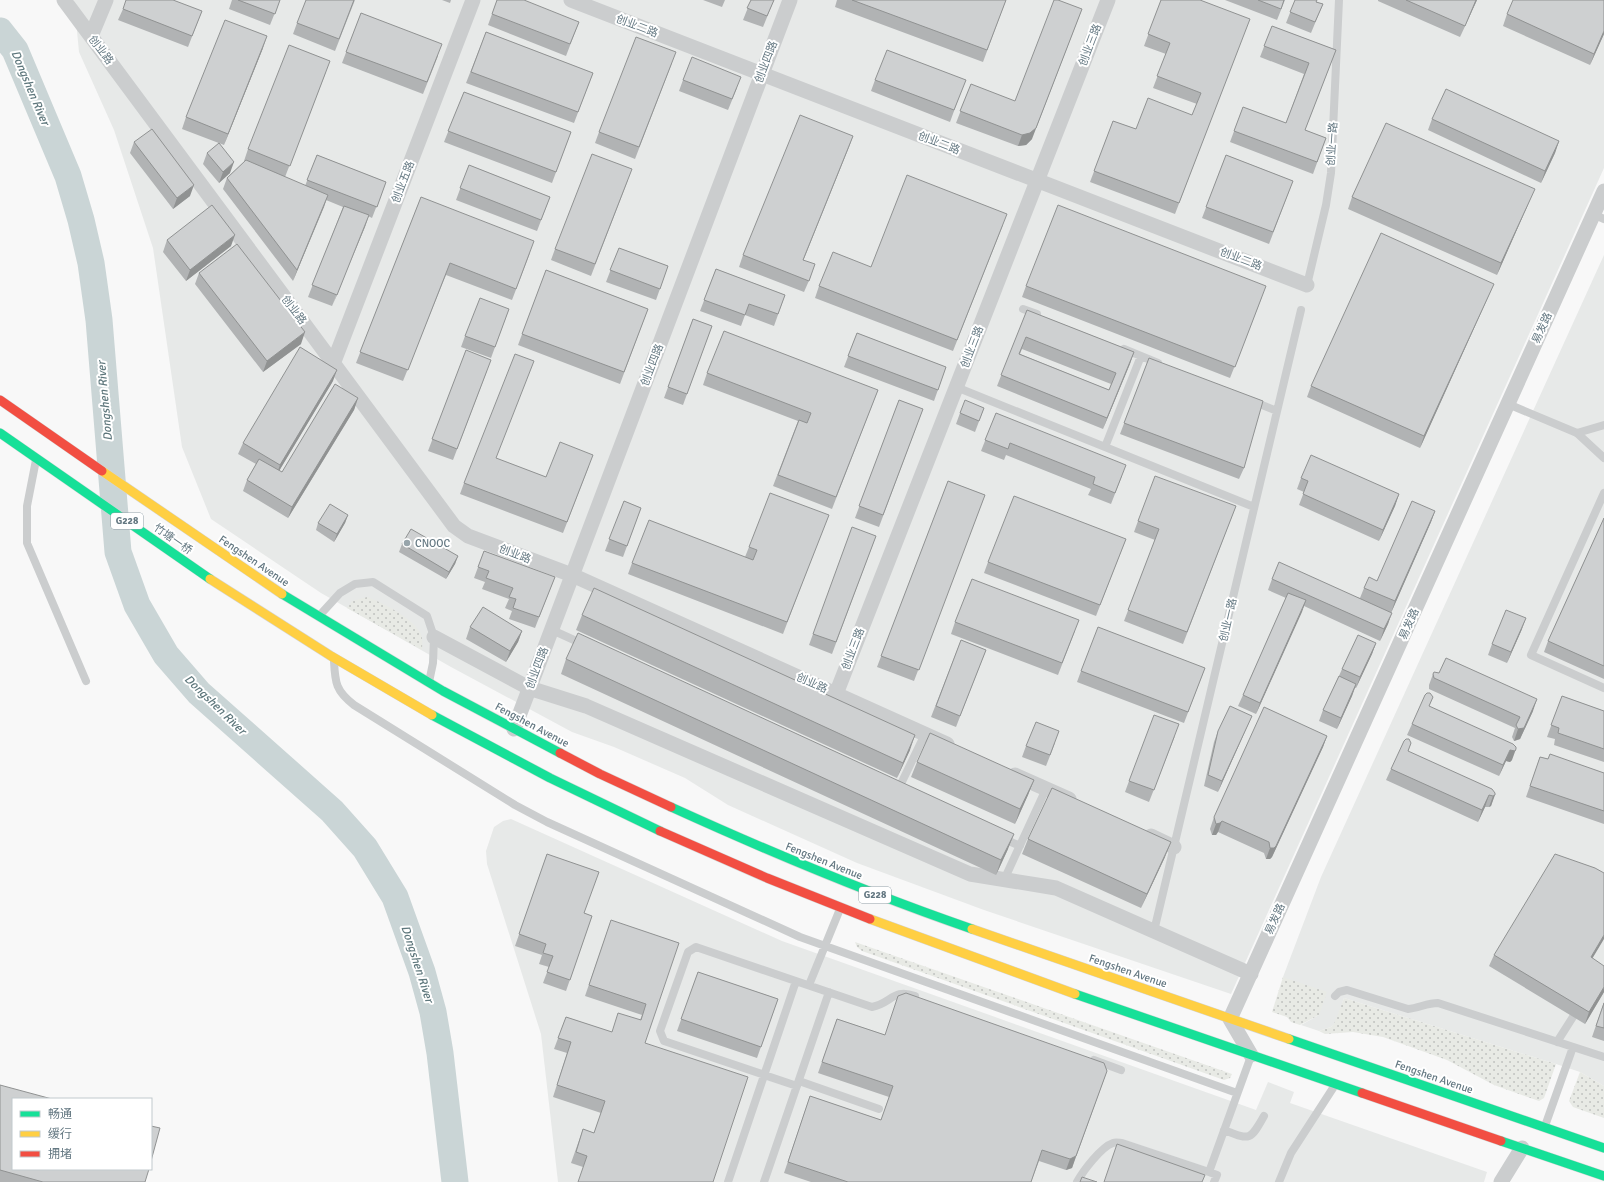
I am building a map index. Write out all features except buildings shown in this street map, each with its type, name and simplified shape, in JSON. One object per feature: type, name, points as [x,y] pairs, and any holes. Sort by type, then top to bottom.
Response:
[{"type":"highway","name":"竹塘一桥","points":[[3,396],[23,405],[47,433],[195,535]]},
{"type":"highway","name":"G228","points":[[0,433],[36,458]]},
{"type":"highway","name":"G228","points":[[11,452],[36,458]]},
{"type":"highway","name":"竹塘一桥","points":[[36,458],[201,573],[334,658]]},
{"type":"highway","name":"Fengshen Avenue","points":[[195,535],[242,568],[318,617],[429,683],[600,774],[703,822],[859,888],[1014,945],[1604,1148]]},
{"type":"highway","name":"G228","points":[[334,658],[483,743],[583,794],[646,825],[743,869],[840,909],[1010,972],[1604,1176]]},
{"type":"street","name":"创业路","points":[[64,0],[454,526],[468,536],[572,575],[960,750]]},
{"type":"street","points":[[91,36],[106,0]]},
{"type":"street","name":"创业五路","points":[[333,364],[473,0]]},
{"type":"street","name":"创业二路","points":[[571,0],[1307,285]]},
{"type":"street","name":"创业四路","points":[[514,729],[790,0]]},
{"type":"street","name":"创业三路","points":[[836,694],[1108,0]]},
{"type":"street","name":"易发路","points":[[1230,1019],[1508,404],[1599,217],[1604,191]]},
{"type":"street","points":[[434,637],[529,688],[586,706],[970,874],[1056,888],[1251,974]]},
{"type":"street","points":[[1003,770],[1081,805]]},
{"type":"street","points":[[1138,830],[1174,846]]},
{"type":"street","points":[[1230,1019],[1251,1055]]},
{"type":"street","points":[[1501,1182],[1522,1148]]},
{"type":"lane","name":"创业一路","points":[[1307,285],[1326,205],[1331,173],[1340,0]]},
{"type":"lane","points":[[1023,309],[1045,318]]},
{"type":"lane","name":"创业一路","points":[[1154,931],[1301,310]]},
{"type":"lane","points":[[1119,347],[1162,364]]},
{"type":"lane","points":[[1105,447],[1141,356]]},
{"type":"lane","points":[[956,387],[1254,507]]},
{"type":"lane","points":[[1241,396],[1277,411]]},
{"type":"lane","points":[[1508,404],[1577,433],[1604,458]]},
{"type":"lane","points":[[1577,433],[1604,425]]},
{"type":"lane","points":[[36,458],[27,506],[27,544],[86,680]]},
{"type":"lane","points":[[1604,493],[1531,655],[1604,688]]},
{"type":"lane","points":[[318,617],[340,593],[355,584],[373,582],[427,616],[434,637],[433,663],[429,683]]},
{"type":"lane","points":[[552,630],[595,650]]},
{"type":"lane","points":[[334,658],[338,690],[348,700],[515,805],[547,822],[785,930],[825,946],[1237,1093]]},
{"type":"lane","points":[[898,790],[925,734]]},
{"type":"lane","points":[[1004,880],[1046,789]]},
{"type":"lane","points":[[991,832],[1020,846]]},
{"type":"lane","points":[[809,985],[840,909]]},
{"type":"lane","points":[[879,1109],[764,1075],[664,1041],[660,1031],[688,952],[696,947],[872,1007],[882,1005],[896,994],[906,993],[920,998]]},
{"type":"lane","points":[[728,1182],[796,981]]},
{"type":"lane","points":[[1335,996],[1339,992],[1347,990],[1408,1009],[1417,1008],[1429,1003],[1438,1003],[1604,1057]]},
{"type":"lane","points":[[764,1182],[829,992]]},
{"type":"lane","points":[[1557,1042],[1581,1004]]},
{"type":"lane","points":[[1544,1127],[1574,1047]]},
{"type":"lane","points":[[1209,1172],[1251,1055]]},
{"type":"lane","points":[[1084,1057],[1121,1070]]},
{"type":"lane","points":[[1279,1182],[1291,1153],[1335,1084]]},
{"type":"lane","points":[[1224,1130],[1241,1137],[1248,1137],[1254,1133],[1264,1116]]},
{"type":"lane","points":[[1077,1182],[1082,1174],[1105,1148],[1113,1143],[1122,1142],[1217,1175],[1214,1182]]},
{"type":"shaded area","points":[[74,0],[1604,0],[1604,168],[1231,994],[984,910],[857,863],[728,805],[685,778],[614,747],[572,732],[451,667],[321,593],[211,519],[182,447],[153,248],[114,130],[79,52]]},
{"type":"shaded area","points":[[1604,255],[1604,1086],[1580,1072],[1344,998],[1335,1024],[1331,1027],[1319,1031],[1301,1025],[1319,1015],[1283,977],[1321,877]]},
{"type":"shaded area","points":[[367,597],[389,607],[412,623],[421,634],[422,650],[347,608],[352,601]]},
{"type":"shaded area","points":[[511,819],[782,941],[1256,1110],[1268,1082],[1294,1092],[1290,1103],[1487,1172],[1484,1182],[558,1182],[541,1034],[487,864],[486,851],[494,827],[503,821]]},
{"type":"shaded area","points":[[855,942],[1232,1074],[1230,1078],[1224,1080],[862,951],[857,947]]},
{"type":"shaded area","points":[[1283,977],[1327,992],[1319,1015],[1300,1025],[1291,1022],[1287,1017],[1272,1012]]},
{"type":"shaded area","points":[[1344,998],[1556,1064],[1544,1098],[1539,1101],[1494,1085],[1447,1060],[1383,1037],[1353,1032],[1325,1034],[1319,1031],[1331,1027],[1334,1024]]},
{"type":"shaded area","points":[[1580,1072],[1604,1086],[1604,1118],[1573,1107],[1569,1101]]},
{"type":"waterway","name":"Dongshen River","points":[[0,31],[15,50],[68,176],[81,220],[91,263],[99,320],[118,552],[137,605],[166,655],[199,693],[332,811],[365,848],[395,897],[422,972],[433,1012],[440,1053],[455,1182]]},
{"type":"traffic: fast","points":[[0,433],[210,579]]},
{"type":"traffic: fast","points":[[282,594],[443,691],[560,753]]},
{"type":"traffic: fast","points":[[432,715],[550,778],[660,831]]},
{"type":"traffic: fast","points":[[671,807],[820,872],[896,902],[972,929]]},
{"type":"traffic: fast","points":[[1075,994],[1362,1093]]},
{"type":"traffic: fast","points":[[1289,1039],[1604,1148]]},
{"type":"traffic: fast","points":[[1501,1141],[1604,1176]]},
{"type":"traffic: slow","points":[[102,471],[282,594]]},
{"type":"traffic: slow","points":[[210,579],[331,656],[432,715]]},
{"type":"traffic: slow","points":[[870,919],[1075,994]]},
{"type":"traffic: slow","points":[[972,929],[1289,1039]]},
{"type":"traffic: jam","points":[[0,400],[102,471]]},
{"type":"traffic: jam","points":[[560,753],[600,774],[671,807]]},
{"type":"traffic: jam","points":[[660,831],[767,878],[870,919]]},
{"type":"traffic: jam","points":[[1362,1093],[1501,1141]]},
{"type":"place","name":"CNOOC","points":[[407,543]]}]
